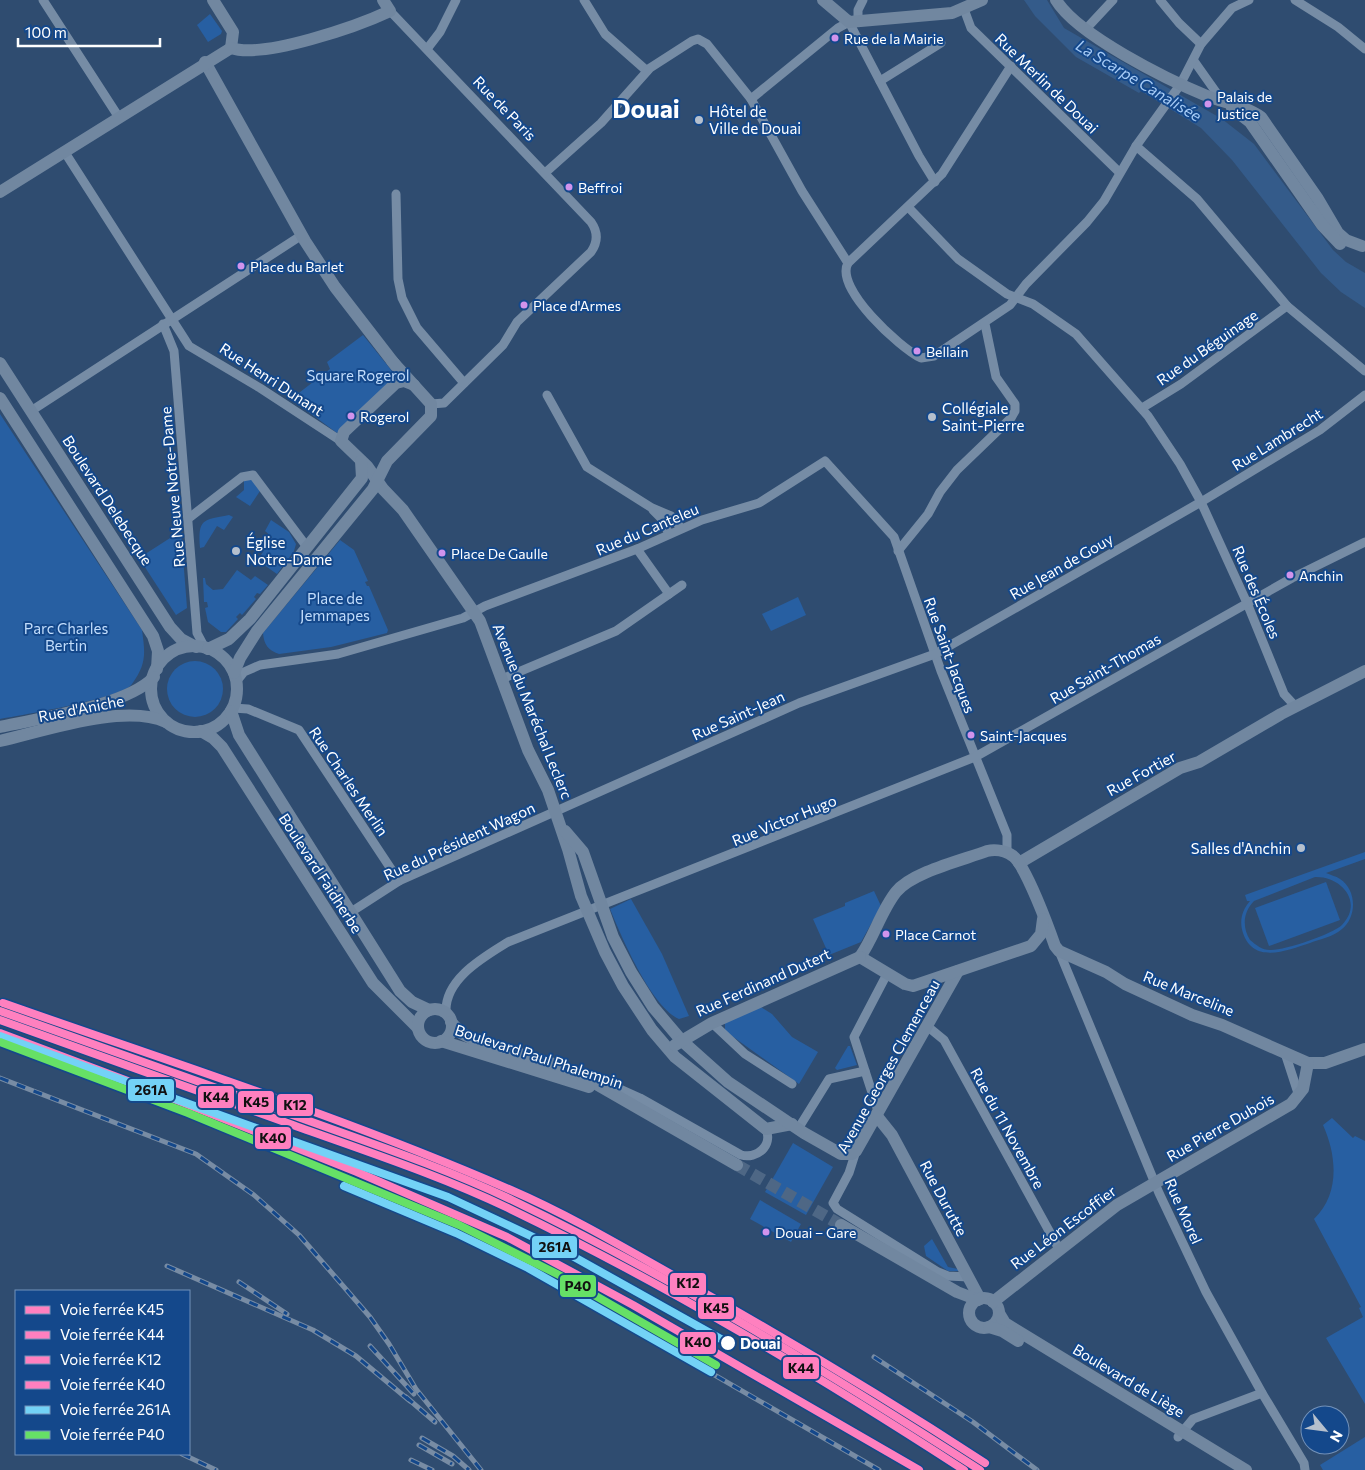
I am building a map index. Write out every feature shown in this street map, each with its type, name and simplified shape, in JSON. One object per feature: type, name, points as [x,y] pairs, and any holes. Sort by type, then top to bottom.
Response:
[{"type":"street","points":[[43,0],[118,116]]},
{"type":"street","points":[[213,0],[233,32],[230,48]]},
{"type":"street","points":[[427,50],[440,32],[456,0]]},
{"type":"street","points":[[584,0],[606,34],[647,71]]},
{"type":"street","points":[[823,0],[854,22],[880,81],[935,182]]},
{"type":"street","points":[[751,99],[838,28],[854,22],[908,18],[964,9],[982,0]]},
{"type":"street","points":[[1056,0],[1072,20],[1085,30],[1179,87],[1224,102]]},
{"type":"street","points":[[1085,30],[1113,0]]},
{"type":"street","points":[[1160,0],[1179,23],[1201,44]]},
{"type":"street","points":[[1011,66],[953,158],[935,182],[848,263],[844,273],[850,287],[877,322],[921,358],[934,356],[1004,311],[1017,298],[1026,284],[1099,208],[1136,146],[1179,87],[1194,61],[1201,44],[1238,2],[1249,0]]},
{"type":"street","points":[[1295,0],[1338,27],[1365,49]]},
{"type":"street","points":[[854,22],[862,1]]},
{"type":"street","points":[[0,192],[118,116],[230,48],[253,51],[308,39],[385,3]]},
{"type":"street","name":"Rue de Paris","points":[[385,3],[427,50],[593,224],[596,232],[596,241],[587,255],[515,325],[503,345],[464,383]]},
{"type":"street","name":"Rue Merlin de Douai","points":[[964,9],[971,28],[1119,172]]},
{"type":"street","points":[[545,174],[601,122],[647,71],[692,40],[698,39],[706,44],[751,99],[796,181],[848,263]]},
{"type":"street","points":[[880,81],[941,44]]},
{"type":"street","points":[[1194,61],[1224,102],[1250,122],[1334,239],[1347,246],[1363,246]]},
{"type":"street","points":[[0,398],[151,632],[158,648],[152,691],[154,703],[167,722],[182,730],[201,731],[217,725],[232,710],[236,697],[235,678],[240,658],[257,631],[377,482],[384,465],[428,421],[432,411],[431,404],[392,361],[330,279],[302,235],[205,62]]},
{"type":"street","points":[[1136,146],[1197,198],[1287,306],[1365,371]]},
{"type":"street","points":[[64,151],[172,319]]},
{"type":"street","points":[[396,194],[398,285],[411,320],[464,383],[444,403],[431,404]]},
{"type":"street","name":"Rue des Écoles","points":[[909,208],[953,255],[1017,298],[1033,304],[1076,334],[1142,408],[1180,464],[1201,502],[1247,602],[1284,694],[1296,707]]},
{"type":"street","points":[[31,411],[302,235]]},
{"type":"street","name":"Rue du Béguinage","points":[[1142,408],[1181,384],[1287,306]]},
{"type":"street","name":"Rue Henri Dunant","points":[[172,319],[189,346],[260,388],[341,441],[402,510]]},
{"type":"street","name":"Rue Neuve Notre-Dame","points":[[163,324],[174,351],[197,632],[203,648]]},
{"type":"street","points":[[898,551],[928,514],[940,492],[956,470],[1011,418],[1015,411],[1014,400],[996,377],[985,324]]},
{"type":"street","points":[[341,441],[344,432],[395,384],[399,375],[392,361]]},
{"type":"street","name":"Boulevard Delebecque","points":[[0,363],[170,627],[181,639],[203,648]]},
{"type":"street","points":[[395,384],[404,381],[414,386]]},
{"type":"street","points":[[547,395],[584,464],[652,508],[671,516],[682,528]]},
{"type":"street","name":"Rue Lambrecht","points":[[1201,502],[1320,430],[1365,396]]},
{"type":"street","points":[[396,451],[390,464],[388,480],[390,489],[402,510]]},
{"type":"street","name":"Rue Saint-Jacques","points":[[825,461],[892,534],[934,654],[1008,840],[1007,853]]},
{"type":"street","name":"Rue du Canteleu","points":[[235,678],[260,665],[330,656],[388,641],[475,613],[485,606],[637,550],[682,528],[759,503],[825,461]]},
{"type":"street","points":[[155,673],[172,653],[183,648],[203,648],[226,642],[243,626],[360,480],[362,467]]},
{"type":"street","points":[[189,518],[242,477],[253,475],[307,547]]},
{"type":"street","name":"Rue Jean de Gouy","points":[[934,654],[1201,502]]},
{"type":"street","points":[[652,508],[662,519],[669,534]]},
{"type":"street","name":"Avenue du Maréchal Leclerc","points":[[402,510],[475,613],[528,750],[544,781],[557,816],[586,910],[618,978],[652,1030],[669,1051],[690,1070],[748,1113],[766,1129]]},
{"type":"street","name":"Rue Saint-Thomas","points":[[975,757],[1247,602],[1365,542]]},
{"type":"street","points":[[637,550],[669,594]]},
{"type":"street","points":[[502,679],[610,634],[682,585]]},
{"type":"street","points":[[203,648],[224,659],[235,678]]},
{"type":"street","name":"Rue Saint-Jean","points":[[557,816],[799,703],[934,654]]},
{"type":"street","name":"Rue Fortier","points":[[1019,863],[1180,768],[1199,762],[1281,714],[1365,671]]},
{"type":"street","name":"Rue d'Aniche","points":[[0,727],[122,698],[142,688],[155,673]]},
{"type":"street","points":[[1281,714],[1284,694]]},
{"type":"street","name":"Rue Charles Merlin","points":[[232,710],[248,709],[299,730],[399,881]]},
{"type":"street","name":"Boulevard Faidherbe","points":[[232,710],[237,730],[402,994],[412,1002],[429,1010]]},
{"type":"street","name":"Rue d'Aniche","points":[[0,742],[118,715],[142,716],[167,722]]},
{"type":"street","name":"Boulevard Faidherbe","points":[[201,731],[213,738],[222,747],[373,982],[418,1028]]},
{"type":"street","name":"Rue Victor Hugo","points":[[449,1018],[450,992],[466,972],[508,942],[831,816],[975,757]]},
{"type":"street","name":"Avenue du Maréchal Leclerc","points":[[557,816],[583,852],[616,944],[637,982],[659,1014],[682,1040],[728,1082],[795,1127],[843,1155],[852,1154],[856,1151]]},
{"type":"street","name":"Rue du Président Wagon","points":[[350,912],[399,881],[557,816]]},
{"type":"street","points":[[1043,919],[1042,931],[1034,944],[913,986],[905,984],[860,957],[893,897],[903,886],[917,878],[994,850],[1007,853],[1019,863],[1055,946],[1059,951]]},
{"type":"street","name":"Rue Marceline","points":[[1059,951],[1106,972],[1125,984],[1308,1063]]},
{"type":"street","name":"Rue Morel","points":[[1059,951],[1156,1183],[1206,1292],[1262,1393],[1304,1462],[1305,1470]]},
{"type":"street","name":"Rue Ferdinand Dutert","points":[[682,1040],[712,1023],[860,957]]},
{"type":"street","name":"Avenue Georges Clemenceau","points":[[958,971],[856,1151],[849,1172],[832,1203],[843,1215],[938,1272],[948,1276],[969,1277]]},
{"type":"street","name":"Rue Durutte","points":[[888,974],[855,1034],[865,1071],[877,1113],[892,1136],[969,1277],[979,1299]]},
{"type":"street","points":[[439,1009],[449,1018],[451,1032],[441,1041],[434,1043],[426,1040],[418,1028],[421,1016],[429,1010],[439,1009]]},
{"type":"street","name":"Boulevard Paul Phalempin","points":[[449,1018],[460,1033],[476,1041],[595,1077],[626,1091],[741,1155],[752,1156],[762,1150],[767,1141],[766,1129]]},
{"type":"street","points":[[712,1023],[745,1054],[792,1084]]},
{"type":"street","name":"Rue du 11 Novembre","points":[[927,1026],[944,1040],[1059,1249]]},
{"type":"street","points":[[669,1051],[682,1040]]},
{"type":"street","name":"Boulevard Paul Phalempin","points":[[441,1041],[561,1077],[627,1102]]},
{"type":"street","points":[[1299,1096],[1304,1085],[1308,1063],[1326,1063],[1365,1049]]},
{"type":"street","points":[[1285,1053],[1299,1096]]},
{"type":"street","name":"Boulevard Paul Phalempin","points":[[566,1069],[595,1082],[737,1165]]},
{"type":"street","points":[[766,1129],[795,1127],[829,1079],[865,1071]]},
{"type":"street","name":"Rue Pierre Dubois","points":[[1156,1183],[1291,1104],[1299,1096]]},
{"type":"street","name":"Rue Léon Escoffier","points":[[996,1307],[1059,1249],[1103,1214],[1156,1183]]},
{"type":"street","points":[[841,1225],[907,1265],[957,1292],[996,1307],[995,1322],[989,1327],[982,1328],[975,1325],[969,1312],[907,1265]]},
{"type":"street","points":[[969,1312],[972,1305],[979,1299]]},
{"type":"street","name":"Boulevard de Liège","points":[[996,1307],[1003,1320],[1013,1328],[1180,1434],[1232,1470]]},
{"type":"street","name":"Boulevard de Liège","points":[[989,1327],[1005,1333],[1246,1470]]},
{"type":"street","points":[[1180,1434],[1193,1419],[1262,1393]]},
{"type":"green space","points":[[210,14],[222,31],[221,34],[208,42],[197,25]]},
{"type":"green space","name":"Square Rogerol","points":[[363,335],[396,376],[337,433],[291,399],[330,369],[327,362]]},
{"type":"green space","name":"Parc Charles Bertin","points":[[0,414],[142,630],[144,658],[137,677],[132,684],[111,695],[0,719]]},
{"type":"green space","points":[[249,478],[262,488],[250,506],[236,497],[244,490],[244,481]]},
{"type":"green space","points":[[229,515],[233,517],[224,530],[217,526],[204,547],[200,548],[200,531],[204,522]]},
{"type":"green space","points":[[271,520],[289,532],[296,544],[294,551],[277,574],[264,565],[267,561],[261,555],[272,537],[265,531]]},
{"type":"green space","points":[[181,531],[187,608],[176,615],[139,558]]},
{"type":"green space","name":"Place de Jemmapes","points":[[340,540],[354,550],[368,581],[365,582],[369,586],[388,630],[387,633],[331,647],[279,654],[272,651],[264,641],[263,633]]},
{"type":"green space","points":[[237,570],[251,580],[255,576],[268,585],[260,594],[257,593],[254,597],[256,599],[242,615],[240,613],[236,617],[238,619],[226,632],[221,632],[208,622],[205,608],[208,607],[207,602],[204,602],[203,578],[205,578],[206,584],[213,590],[223,589]]},
{"type":"green space","points":[[798,597],[806,615],[771,631],[762,614]]},
{"type":"green space","points":[[195,661],[210,666],[218,674],[223,689],[218,704],[210,712],[195,717],[180,712],[172,704],[167,689],[172,674],[180,666]]},
{"type":"green space","points":[[1365,852],[1365,859],[1326,873],[1346,884],[1350,890],[1353,904],[1347,924],[1335,934],[1326,938],[1272,953],[1255,949],[1248,943],[1241,924],[1245,908],[1250,901],[1247,901],[1245,895]],"holes":[[[1315,877],[1325,878],[1341,886],[1350,899],[1351,908],[1342,925],[1319,937],[1276,950],[1264,949],[1250,940],[1247,935],[1245,920],[1250,905],[1254,901]]]},
{"type":"green space","points":[[1326,882],[1340,920],[1269,946],[1255,908]]},
{"type":"green space","points":[[874,891],[881,906],[861,942],[829,955],[813,919],[845,906],[845,903]]},
{"type":"green space","points":[[631,899],[662,954],[689,1016],[679,1019],[668,1012],[648,987],[638,970],[610,909]]},
{"type":"green space","points":[[759,1006],[772,1014],[792,1037],[818,1052],[799,1084],[725,1031],[725,1022]]},
{"type":"green space","points":[[848,1046],[850,1046],[857,1065],[837,1070],[835,1068]]},
{"type":"green space","points":[[1332,1118],[1353,1138],[1355,1136],[1365,1141],[1365,1404],[1326,1338],[1363,1317],[1359,1308],[1361,1307],[1314,1219],[1328,1198],[1332,1186],[1333,1162],[1328,1137],[1323,1125]]},
{"type":"green space","points":[[793,1143],[833,1167],[806,1215],[765,1192]]},
{"type":"green space","points":[[760,1200],[801,1224],[791,1242],[750,1219]]},
{"type":"green space","points":[[932,1239],[948,1267],[958,1269],[958,1271],[948,1271],[926,1256],[924,1246]]},
{"type":"green space","points":[[1365,1437],[1365,1470],[1323,1470],[1320,1465],[1336,1455],[1350,1455],[1350,1446]]},
{"type":"water","name":"La Scarpe Canalisée","points":[[1024,0],[1047,0],[1064,28],[1222,119],[1254,144],[1333,250],[1346,262],[1365,273],[1365,308],[1341,292],[1321,273],[1232,160],[1201,128],[1141,91],[1139,93],[1076,57],[1035,16]]},
{"type":"tunnel","points":[[737,1165],[841,1225]]},
{"type":"railway","points":[[0,1078],[196,1154],[254,1195],[299,1235],[370,1317],[416,1389],[481,1470]]},
{"type":"railway","points":[[323,1159],[533,1270],[879,1470]]},
{"type":"railway","points":[[167,1266],[313,1330],[356,1356],[410,1401]]},
{"type":"railway","points":[[239,1282],[287,1314]]},
{"type":"railway","points":[[370,1346],[414,1394]]},
{"type":"railway","points":[[874,1357],[973,1422],[1037,1470]]},
{"type":"railway","points":[[406,1397],[435,1422]]},
{"type":"railway","points":[[422,1438],[453,1456],[469,1470]]},
{"type":"railway","points":[[419,1445],[452,1464]]},
{"type":"railway","points":[[184,1455],[216,1470]]},
{"type":"railway","points":[[411,1460],[432,1470]]},
{"type":"rail line","name":"K12","points":[[3,1003],[323,1115],[449,1164],[533,1200],[599,1234],[761,1325],[985,1463]]},
{"type":"rail line","name":"K45","points":[[0,1011],[406,1156],[512,1200],[632,1261],[750,1328],[980,1470]]},
{"type":"rail line","name":"K44","points":[[0,1020],[402,1164],[508,1208],[683,1299],[797,1365],[964,1470]]},
{"type":"rail line","name":"K40","points":[[0,1033],[149,1089],[357,1172],[507,1237],[633,1305],[919,1470]]},
{"type":"rail line","name":"261A","points":[[0,1036],[448,1197],[567,1253],[728,1343]]},
{"type":"rail line","name":"P40","points":[[0,1042],[188,1113],[459,1225],[561,1276],[716,1365]]},
{"type":"rail line","name":"261A","points":[[344,1186],[456,1233],[528,1268],[711,1372]]},
{"type":"place","name":"Rue de la Mairie","points":[[835,38]]},
{"type":"place","name":"Palais de Justice","points":[[1208,104]]},
{"type":"place","name":"Hôtel de Ville de Douai","points":[[699,120]]},
{"type":"place","name":"Beffroi","points":[[569,187]]},
{"type":"place","name":"Place du Barlet","points":[[241,266]]},
{"type":"place","name":"Place d'Armes","points":[[524,305]]},
{"type":"place","name":"Bellain","points":[[917,351]]},
{"type":"place","name":"Rogerol","points":[[351,416]]},
{"type":"place","name":"Collégiale Saint-Pierre","points":[[932,417]]},
{"type":"place","name":"Église Notre-Dame","points":[[236,551]]},
{"type":"place","name":"Place De Gaulle","points":[[442,553]]},
{"type":"place","name":"Anchin","points":[[1290,575]]},
{"type":"place","name":"Saint-Jacques","points":[[971,735]]},
{"type":"place","name":"Salles d'Anchin","points":[[1301,848]]},
{"type":"place","name":"Place Carnot","points":[[886,934]]},
{"type":"place","name":"Douai – Gare","points":[[766,1232]]},
{"type":"place","name":"Douai","points":[[728,1343]]},
{"type":"district","name":"Douai","points":[[646,108]]}]
